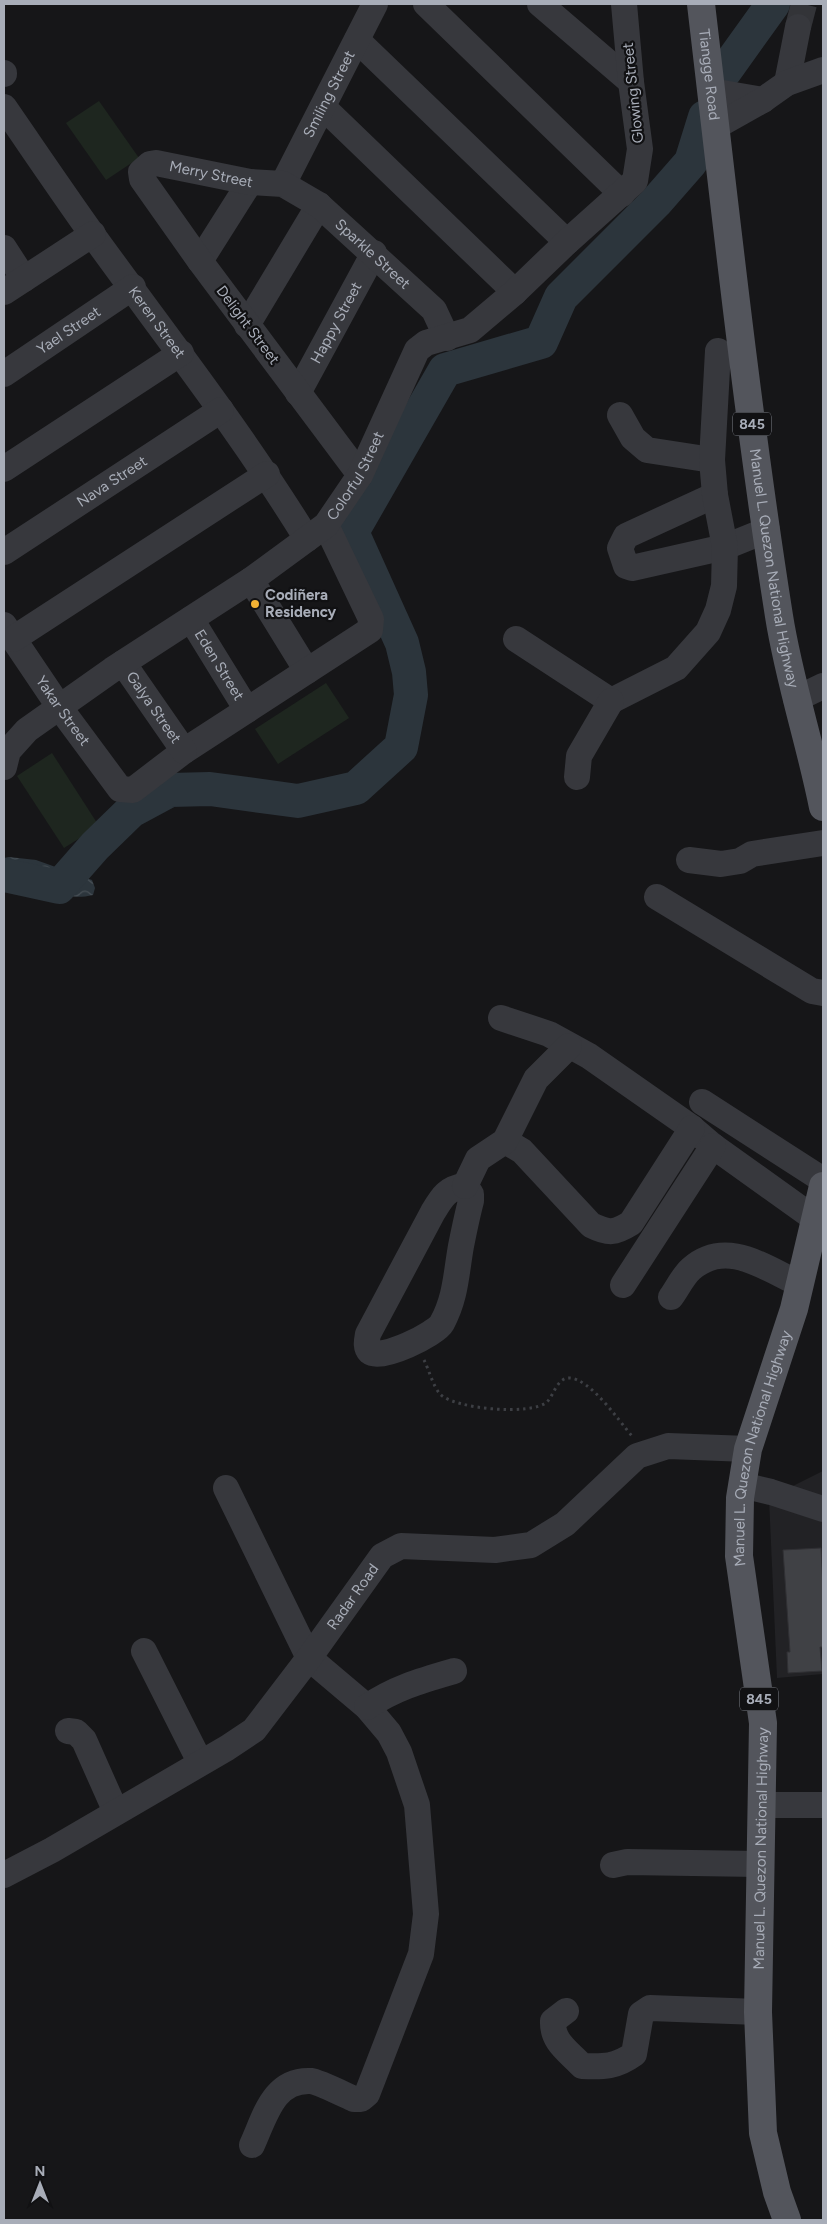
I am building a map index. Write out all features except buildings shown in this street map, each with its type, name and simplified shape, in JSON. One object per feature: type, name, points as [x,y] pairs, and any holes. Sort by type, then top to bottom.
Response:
[{"type":"main road","name":"Tiangge Road","points":[[701,4],[716,137]]},
{"type":"main road","name":"Manuel L. Quezon National Highway","points":[[716,137],[779,618],[796,699],[821,779],[823,806]]},
{"type":"main road","name":"Manuel L. Quezon National Highway","points":[[787,2220],[777,2192],[763,2133],[758,2012],[759,1864],[763,1724],[739,1556],[742,1485],[748,1449],[794,1309],[823,1186]]},
{"type":"street","name":"Smiling Street","points":[[283,184],[375,4]]},
{"type":"street","points":[[426,4],[629,187]]},
{"type":"street","points":[[540,4],[631,82]]},
{"type":"street","name":"Glowing Street","points":[[624,4],[631,82],[640,149],[629,187]]},
{"type":"street","points":[[787,83],[798,27]]},
{"type":"street","points":[[357,40],[567,242]]},
{"type":"street","points":[[716,137],[787,83],[823,70]]},
{"type":"street","points":[[711,91],[763,100]]},
{"type":"street","name":"Keren Street","points":[[4,106],[93,234],[182,353],[267,474],[316,532],[371,619],[370,630],[307,671]]},
{"type":"street","points":[[323,107],[515,292]]},
{"type":"street","name":"Merry Street","points":[[141,172],[150,164],[156,163],[250,182],[283,184]]},
{"type":"street","name":"Delight Street","points":[[141,172],[142,179],[200,261],[360,475]]},
{"type":"street","points":[[200,261],[250,182]]},
{"type":"street","name":"Sparkle Street","points":[[283,184],[319,204],[374,253],[434,310],[447,338]]},
{"type":"street","name":"Colorful Street","points":[[5,754],[27,730],[123,663],[252,580],[316,532],[360,475],[417,350],[426,343],[470,330],[515,292],[567,242],[629,187]]},
{"type":"street","points":[[248,325],[319,204]]},
{"type":"street","points":[[4,248],[14,285],[93,234]]},
{"type":"street","name":"Happy Street","points":[[298,392],[374,253]]},
{"type":"street","name":"Yael Street","points":[[4,374],[132,287]]},
{"type":"street","points":[[577,777],[580,756],[611,700],[676,668],[708,632],[718,610],[724,586],[725,547],[715,495],[712,460],[718,352]]},
{"type":"street","points":[[4,468],[182,353]]},
{"type":"street","name":"Nava Street","points":[[4,552],[221,410]]},
{"type":"street","points":[[620,415],[633,438],[647,450],[712,460]]},
{"type":"street","points":[[8,632],[267,474]]},
{"type":"street","points":[[715,495],[626,536],[620,548],[626,566],[632,568],[725,547],[767,530]]},
{"type":"street","points":[[184,752],[307,671],[252,580]]},
{"type":"street","name":"Eden Street","points":[[191,619],[247,710]]},
{"type":"street","name":"Yakar Street","points":[[8,632],[60,708],[120,789],[132,790],[184,752]]},
{"type":"street","points":[[516,639],[611,700]]},
{"type":"street","name":"Galya Street","points":[[123,663],[184,752]]},
{"type":"street","points":[[796,699],[823,686]]},
{"type":"street","points":[[689,860],[721,864],[740,861],[752,854],[823,843]]},
{"type":"street","points":[[657,896],[812,991],[823,993]]},
{"type":"street","points":[[501,1018],[549,1034],[589,1056],[692,1128],[713,1146],[815,1219]]},
{"type":"street","points":[[465,1186],[478,1159],[505,1141],[536,1079],[569,1046]]},
{"type":"street","points":[[702,1102],[823,1180]]},
{"type":"street","points":[[505,1141],[522,1151],[591,1225],[602,1230],[617,1232],[632,1224],[692,1128]]},
{"type":"street","points":[[623,1286],[713,1146]]},
{"type":"street","points":[[465,1186],[471,1194],[471,1201],[461,1248],[458,1274],[450,1307],[440,1326],[402,1349],[376,1354],[370,1352],[366,1346],[368,1334],[443,1195],[454,1187],[465,1186]]},
{"type":"street","points":[[671,1297],[690,1270],[706,1259],[725,1254],[739,1256],[800,1284]]},
{"type":"street","name":"Radar Road","points":[[4,1875],[52,1850],[200,1762],[227,1748],[254,1730],[309,1658],[382,1556],[401,1546],[495,1550],[531,1545],[565,1524],[637,1456],[646,1452],[668,1446],[748,1449]]},
{"type":"street","points":[[742,1485],[771,1492],[823,1509]]},
{"type":"street","points":[[226,1488],[309,1658],[367,1707],[389,1733],[399,1752],[416,1805],[426,1914],[421,1954],[367,2094],[361,2100],[354,2099],[312,2081],[288,2086],[276,2094],[252,2144]]},
{"type":"street","points":[[144,1651],[200,1762]]},
{"type":"street","points":[[367,1707],[385,1694],[413,1683],[454,1671]]},
{"type":"street","points":[[68,1731],[76,1732],[84,1740],[116,1812]]},
{"type":"street","points":[[761,1805],[823,1806]]},
{"type":"street","points":[[613,1864],[627,1862],[759,1864]]},
{"type":"street","points":[[566,2012],[554,2021],[553,2032],[559,2042],[582,2066],[601,2067],[621,2064],[634,2054],[641,2014],[650,2008],[758,2012]]},
{"type":"path","points":[[415,1341],[440,1394],[448,1400],[495,1410],[512,1410],[540,1406],[547,1402],[564,1379],[582,1380],[593,1390],[646,1452]]},
{"type":"shaded area","points":[[99,101],[139,158],[106,180],[66,123]]},
{"type":"shaded area","points":[[326,683],[349,718],[278,764],[255,729]]},
{"type":"shaded area","points":[[52,753],[99,826],[64,848],[17,776]]},
{"type":"shaded area","points":[[823,1471],[823,1674],[777,1678],[769,1498]]},
{"type":"water","points":[[4,858],[36,860],[92,880],[95,888],[93,895],[71,897],[37,890],[4,880]]},
{"type":"waterway","points":[[725,71],[773,4]]},
{"type":"waterway","points":[[4,875],[59,887],[95,846],[131,811],[170,790],[210,789],[298,801],[356,788],[401,747],[411,695],[409,672],[402,643],[352,532],[445,370],[541,342],[561,297],[656,202],[691,162],[705,117]]},
{"type":"tunnel","points":[[798,27],[804,4]]},
{"type":"place","name":"Codiñera Residency","points":[[255,604]]}]
